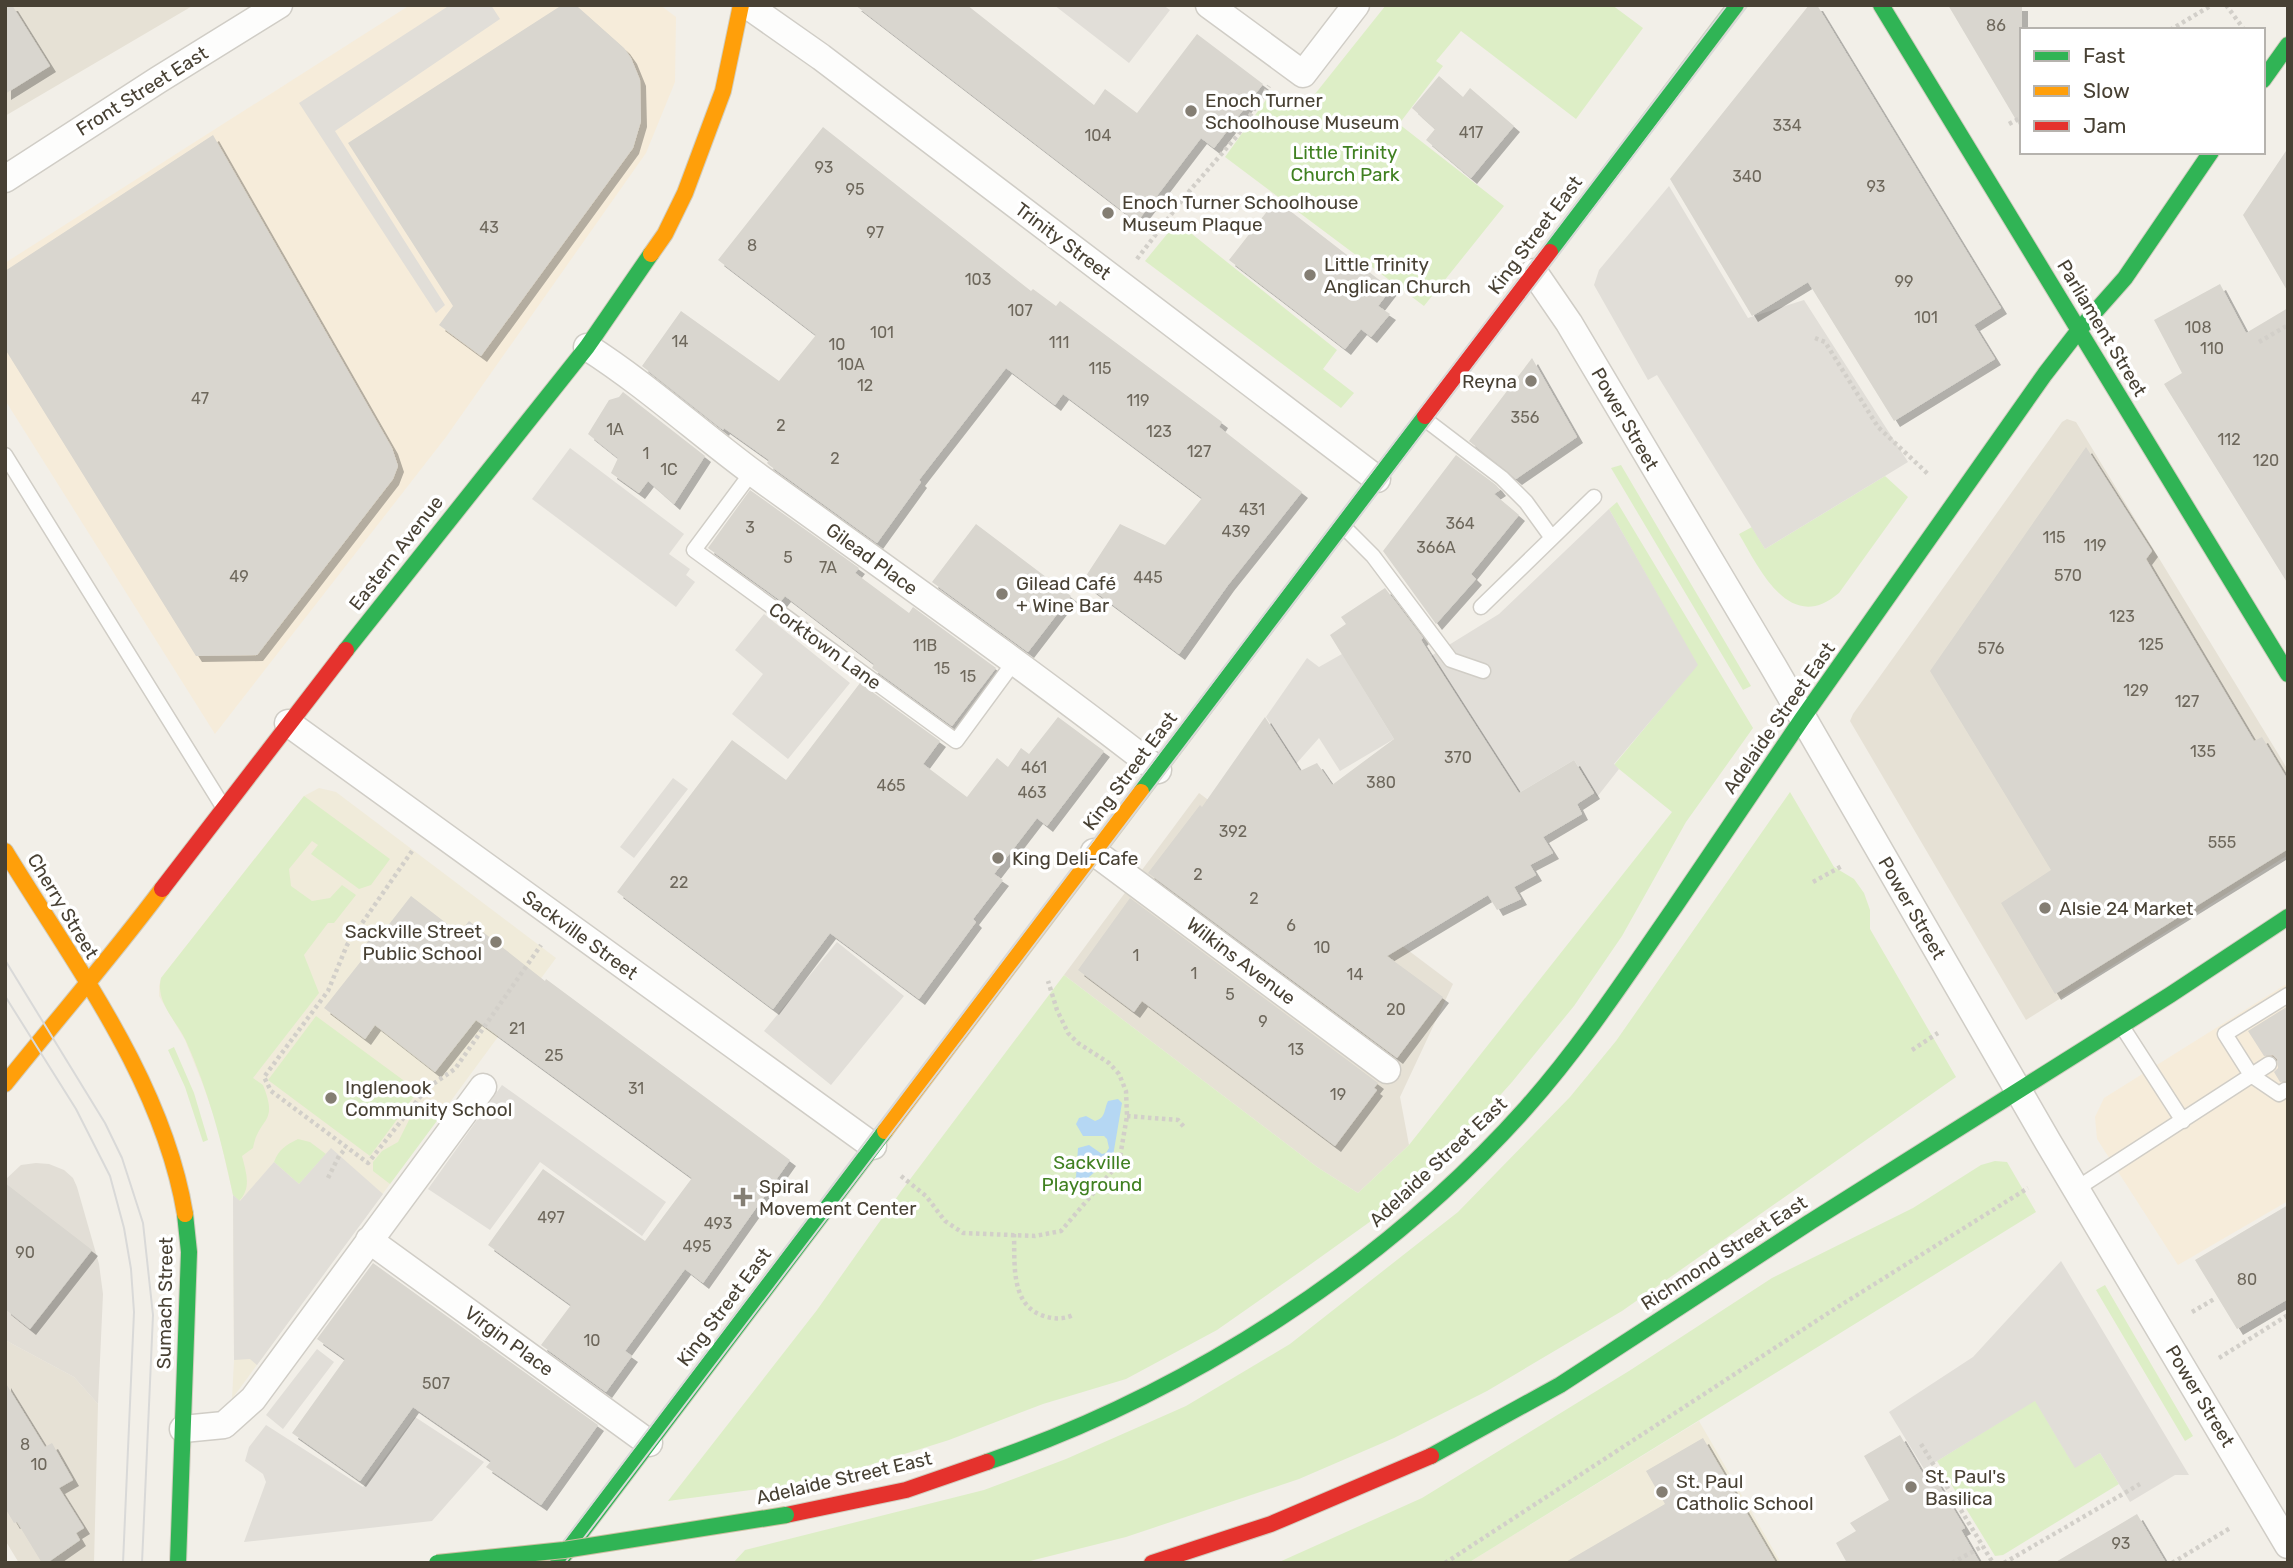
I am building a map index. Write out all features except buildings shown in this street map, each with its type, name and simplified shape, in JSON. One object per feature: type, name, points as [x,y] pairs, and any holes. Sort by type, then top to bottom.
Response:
[{"type":"main road","name":"Eastern Avenue","points":[[5,1084],[125,939],[288,723],[587,347],[665,234],[685,193],[723,91],[741,5]]},
{"type":"main road","name":"King Street East","points":[[558,1563],[1736,5]]},
{"type":"main road","name":"Parliament Street","points":[[1881,5],[2286,665]]},
{"type":"main road","points":[[2265,77],[2288,46]]},
{"type":"main road","name":"Adelaide Street East","points":[[437,1563],[564,1550],[786,1515],[920,1486],[993,1461],[1165,1386],[1290,1312],[1398,1231],[1484,1153],[1568,1060],[1802,719],[2045,374],[2125,278],[2210,154]]},
{"type":"main road","name":"Cherry Street","points":[[5,851],[86,983]]},
{"type":"main road","name":"Richmond Street East","points":[[1152,1563],[1272,1524],[1439,1453],[1560,1385],[2288,917]]},
{"type":"main road","name":"Sumach Street","points":[[86,983],[129,1055],[157,1113],[175,1163],[186,1212],[189,1252],[178,1563]]},
{"type":"street","name":"Front Street East","points":[[5,179],[279,5]]},
{"type":"street","name":"Trinity Street","points":[[747,5],[821,57],[1377,480]]},
{"type":"street","points":[[1209,5],[1303,74],[1356,5]]},
{"type":"street","name":"Power Street","points":[[1534,272],[1569,323],[1773,666],[2018,1091],[2288,1545]]},
{"type":"street","name":"Gilead Place","points":[[587,347],[623,370],[752,472],[1158,770]]},
{"type":"street","name":"Sackville Street","points":[[288,723],[873,1146]]},
{"type":"street","name":"Wilkins Avenue","points":[[1094,852],[1387,1070]]},
{"type":"street","points":[[183,1429],[224,1425],[253,1399],[483,1087]]},
{"type":"street","name":"Virgin Place","points":[[369,1240],[649,1443]]},
{"type":"lane","points":[[1423,418],[1502,478],[1527,502],[1552,537]]},
{"type":"lane","points":[[5,455],[224,809]]},
{"type":"lane","name":"Corktown Lane","points":[[752,472],[694,550],[956,741],[1014,662]]},
{"type":"lane","points":[[1481,607],[1594,497]]},
{"type":"lane","points":[[1342,526],[1373,556],[1451,660],[1483,671]]},
{"type":"lane","points":[[2285,1090],[2279,1094],[2251,1075],[2225,1034],[2288,995]]},
{"type":"lane","points":[[2122,1025],[2183,1121]]},
{"type":"lane","points":[[2076,1189],[2269,1064]]},
{"type":"path","points":[[2173,28],[2212,5]]},
{"type":"path","points":[[2226,5],[2243,28]]},
{"type":"path","points":[[1136,261],[1186,195],[1237,135],[1272,82]]},
{"type":"path","points":[[2009,124],[2020,118]]},
{"type":"path","points":[[2259,342],[2288,325]]},
{"type":"path","points":[[1815,338],[1825,342],[1878,427],[1928,474]]},
{"type":"path","points":[[417,845],[347,945],[328,991],[264,1077],[271,1091],[346,1148],[368,1163],[420,1097],[454,1069],[544,941]]},
{"type":"path","points":[[1813,882],[1842,866]]},
{"type":"path","points":[[901,1176],[926,1196],[945,1221],[963,1233],[1034,1236],[1061,1231],[1119,1163],[1127,1116],[1126,1091],[1119,1074],[1109,1063],[1078,1043],[1068,1033],[1048,981]]},
{"type":"path","points":[[1912,1050],[1938,1033]]},
{"type":"path","points":[[1127,1116],[1178,1120],[1184,1127]]},
{"type":"path","points":[[328,1178],[346,1148]]},
{"type":"path","points":[[1445,1563],[1833,1310],[2028,1188]]},
{"type":"path","points":[[1014,1234],[1018,1291],[1026,1304],[1034,1312],[1048,1318],[1064,1319],[1073,1315]]},
{"type":"path","points":[[2192,1312],[2216,1298]]},
{"type":"path","points":[[2219,1358],[2288,1315]]},
{"type":"path","points":[[1921,1444],[1993,1563]]},
{"type":"path","points":[[2004,1563],[2140,1484]]},
{"type":"path","points":[[2172,1563],[2232,1527]]},
{"type":"path","points":[[1952,1563],[1983,1546]]},
{"type":"shaded area","points":[[5,5],[194,5],[5,116]]},
{"type":"shaded area","points":[[410,5],[660,5],[676,17],[675,82],[646,153],[446,437],[215,734],[5,400],[5,263]]},
{"type":"shaded area","points":[[450,5],[491,5],[500,19],[335,131],[445,305],[436,313],[299,103]]},
{"type":"shaded area","points":[[1054,5],[1163,5],[1170,10],[1129,63]]},
{"type":"shaded area","points":[[1669,186],[1748,318],[1804,300],[1908,462],[1765,549],[1657,375],[1648,380],[1594,285],[1599,270]]},
{"type":"shaded area","points":[[2067,419],[2076,422],[2288,770],[2288,855],[2026,1020],[1850,721],[2062,422]]},
{"type":"shaded area","points":[[570,448],[684,534],[669,554],[690,569],[686,575],[695,582],[676,607],[532,499]]},
{"type":"shaded area","points":[[1609,509],[1698,665],[1614,764],[1619,769],[1597,797],[1574,760],[1519,793],[1431,656],[1499,614]]},
{"type":"shaded area","points":[[764,614],[850,683],[788,759],[732,714],[763,674],[735,650]]},
{"type":"shaded area","points":[[1342,654],[1394,739],[1340,771],[1319,738],[1296,764],[1266,717],[1307,658],[1319,667]]},
{"type":"shaded area","points":[[673,778],[688,789],[634,858],[620,847]]},
{"type":"shaded area","name":"Inglenook Community School","points":[[319,788],[336,792],[556,958],[232,1399],[233,1195],[217,1125],[203,1085],[185,1040],[159,996],[159,986],[161,978],[304,796]]},
{"type":"shaded area","points":[[1199,793],[1453,984],[1400,1097],[1409,1145],[1358,1193],[1317,1167],[1064,975]]},
{"type":"shaded area","points":[[837,942],[904,996],[831,1085],[764,1031]]},
{"type":"shaded area","points":[[2288,983],[2288,1201],[2178,1265],[2097,1139],[2095,1117],[2104,1098]]},
{"type":"shaded area","points":[[502,1085],[666,1202],[642,1236],[540,1162],[490,1230],[428,1189]]},
{"type":"shaded area","points":[[331,1148],[383,1194],[257,1365],[250,1359],[234,1360],[233,1195],[240,1201],[274,1162],[299,1184]]},
{"type":"shaded area","points":[[49,1164],[64,1170],[73,1178],[99,1264],[103,1294],[98,1404],[74,1377],[5,1340],[5,1180],[21,1165]]},
{"type":"shaded area","points":[[2061,1261],[2189,1475],[2175,1475],[2130,1502],[2100,1453],[2075,1468],[2035,1401],[1924,1469],[1889,1412],[1973,1357]]},
{"type":"shaded area","points":[[5,1340],[74,1377],[98,1404],[94,1563],[19,1563],[5,1540]]},
{"type":"shaded area","points":[[317,1349],[334,1362],[283,1429],[266,1415]]},
{"type":"shaded area","points":[[415,1417],[484,1462],[432,1521],[244,1542],[266,1482],[263,1474],[245,1461],[249,1447],[266,1425],[363,1487]]},
{"type":"shaded area","name":"St. Paul Catholic School","points":[[1699,1421],[1781,1563],[1468,1563]]},
{"type":"green space","name":"Little Trinity Church Park","points":[[1386,5],[1612,5],[1643,28],[1576,119],[1461,31],[1436,61],[1443,66],[1399,124],[1504,206],[1424,306],[1225,157],[1273,90],[1303,109]]},
{"type":"green space","points":[[1177,222],[1337,350],[1323,369],[1354,393],[1341,408],[1145,261]]},
{"type":"green space","points":[[1621,465],[1751,686],[1743,690],[1611,468]]},
{"type":"green space","points":[[1885,476],[1908,497],[1839,593],[1821,604],[1806,607],[1791,602],[1778,593],[1739,534],[1752,527],[1765,549]]},
{"type":"green space","name":"Sackville Playground","points":[[1617,502],[1753,728],[1686,822],[1622,936],[1574,1006],[1512,1082],[1441,1161],[1371,1221],[1217,1330],[1126,1379],[1043,1404],[949,1440],[860,1468],[796,1484],[668,1501],[817,1310],[902,1190],[1064,975],[1317,1167],[1358,1193],[1409,1145],[1672,812],[1614,765],[1697,665],[1609,509]]},
{"type":"green space","points":[[1790,792],[1834,867],[1854,879],[1864,893],[1870,910],[1870,929],[1956,1077],[1622,1311],[1487,1391],[1394,1438],[1299,1479],[1126,1537],[1022,1563],[733,1563],[745,1550],[984,1490],[1066,1459],[1186,1406],[1290,1344],[1458,1212],[1570,1097],[1616,1041]]},
{"type":"green space","points":[[304,796],[390,859],[371,885],[359,889],[311,854],[318,845],[312,841],[289,869],[291,886],[312,901],[330,898],[342,885],[356,895],[334,923],[328,923],[304,955],[319,993],[253,1078],[263,1085],[269,1107],[253,1148],[242,1156],[247,1185],[239,1201],[233,1195],[201,1078],[186,1041],[161,995],[161,978]]},
{"type":"green space","points":[[316,1016],[418,1091],[370,1156],[268,1080]]},
{"type":"green space","points":[[174,1047],[194,1093],[208,1140],[203,1142],[185,1087],[168,1050]]},
{"type":"green space","points":[[429,1102],[445,1110],[390,1184],[373,1171],[373,1162],[382,1151],[398,1142],[411,1116],[423,1104]]},
{"type":"green space","points":[[298,1139],[310,1142],[326,1154],[299,1184],[274,1162],[283,1148]]},
{"type":"green space","points":[[1995,1161],[2007,1162],[2036,1212],[1468,1563],[1277,1563],[1422,1498],[1629,1371],[1772,1278],[1913,1208],[1981,1165]]},
{"type":"green space","points":[[2105,1285],[2193,1436],[2185,1441],[2096,1290]]},
{"type":"green space","points":[[2035,1400],[2075,1467],[2100,1453],[2119,1484],[2003,1555],[1995,1556],[1937,1461]]},
{"type":"water","points":[[1118,1099],[1122,1103],[1113,1156],[1089,1177],[1082,1193],[1074,1196],[1069,1188],[1076,1177],[1078,1148],[1089,1145],[1102,1154],[1109,1148],[1104,1136],[1083,1136],[1076,1124],[1079,1118],[1086,1116],[1095,1121],[1099,1120],[1108,1101]]},
{"type":"tram line","points":[[547,1563],[1727,5]]},
{"type":"tram line","points":[[565,1563],[1748,5]]},
{"type":"tram line","points":[[5,960],[105,1123],[122,1158],[143,1223],[153,1315],[142,1563]]},
{"type":"tram line","points":[[5,996],[76,1109],[110,1176],[124,1228],[131,1269],[134,1312],[123,1563]]},
{"type":"traffic: fast","points":[[1550,252],[1736,5]]},
{"type":"traffic: fast","points":[[1881,5],[2288,674]]},
{"type":"traffic: fast","points":[[2265,77],[2288,45]]},
{"type":"traffic: fast","points":[[1674,908],[1802,719],[2045,374],[2125,278],[2210,154]]},
{"type":"traffic: fast","points":[[346,650],[587,347],[651,254]]},
{"type":"traffic: fast","points":[[1141,792],[1425,416]]},
{"type":"traffic: fast","points":[[987,1462],[1062,1434],[1136,1400],[1208,1362],[1279,1319],[1346,1272],[1410,1221],[1470,1166],[1526,1108],[1566,1060],[1674,908]]},
{"type":"traffic: fast","points":[[1810,1222],[2170,995],[2288,917]]},
{"type":"traffic: fast","points":[[558,1563],[885,1131]]},
{"type":"traffic: fast","points":[[178,1563],[189,1252],[185,1214]]},
{"type":"traffic: fast","points":[[1431,1456],[1560,1385],[1810,1222]]},
{"type":"traffic: fast","points":[[437,1563],[564,1550],[786,1515]]},
{"type":"traffic: slow","points":[[651,254],[665,234],[685,193],[723,91],[741,5]]},
{"type":"traffic: slow","points":[[885,1131],[1141,792]]},
{"type":"traffic: slow","points":[[5,851],[86,980],[137,1070],[174,1165],[185,1214]]},
{"type":"traffic: slow","points":[[5,1084],[162,889]]},
{"type":"traffic: jam","points":[[1425,416],[1550,252]]},
{"type":"traffic: jam","points":[[162,889],[346,650]]},
{"type":"traffic: jam","points":[[1152,1563],[1271,1524],[1431,1456]]},
{"type":"traffic: jam","points":[[786,1515],[906,1490],[987,1462]]},
{"type":"place","name":"Enoch Turner Schoolhouse Museum","points":[[1191,111]]},
{"type":"place","name":"Enoch Turner Schoolhouse Museum Plaque","points":[[1108,213]]},
{"type":"place","name":"Little Trinity Anglican Church","points":[[1310,275]]},
{"type":"place","name":"Reyna","points":[[1531,381]]},
{"type":"place","name":"Gilead Café + Wine Bar","points":[[1002,594]]},
{"type":"place","name":"King Deli-Cafe","points":[[998,858]]},
{"type":"place","name":"Alsie 24 Market","points":[[2045,908]]},
{"type":"place","name":"Sackville Street Public School","points":[[496,942]]},
{"type":"place","name":"Inglenook Community School","points":[[331,1098]]},
{"type":"place","name":"Spiral Movement Center","points":[[743,1197]]},
{"type":"place","name":"St. Paul's Basilica","points":[[1911,1487]]},
{"type":"place","name":"St. Paul Catholic School","points":[[1662,1492]]}]
